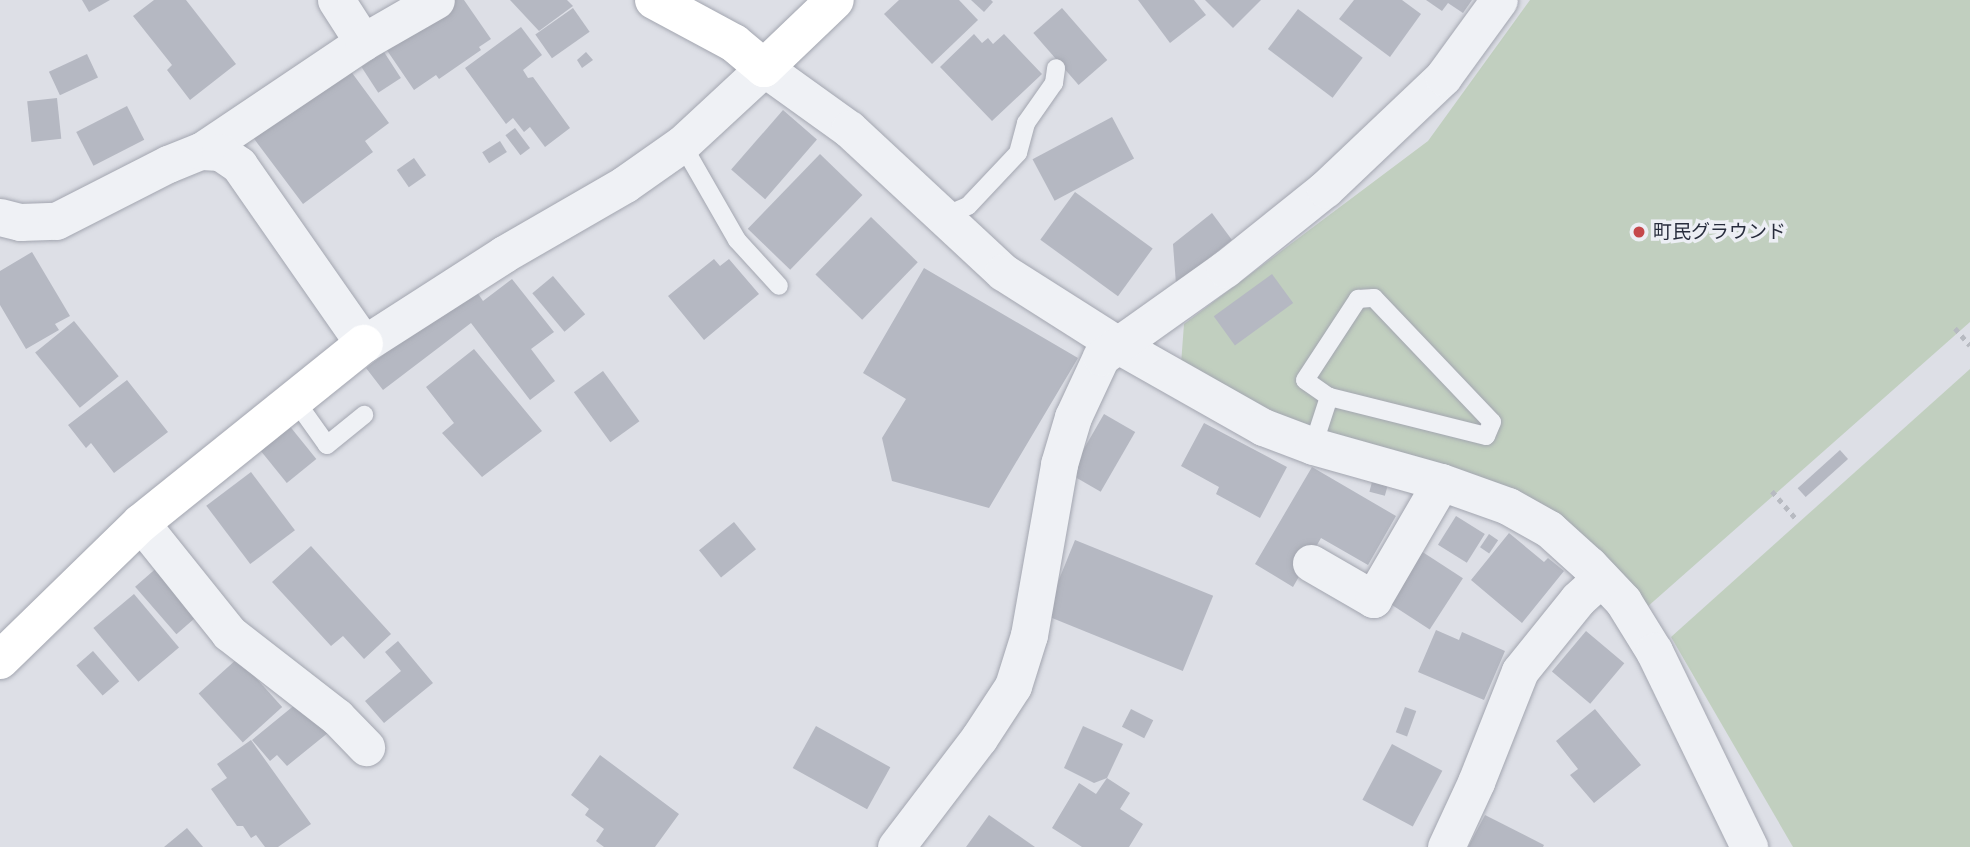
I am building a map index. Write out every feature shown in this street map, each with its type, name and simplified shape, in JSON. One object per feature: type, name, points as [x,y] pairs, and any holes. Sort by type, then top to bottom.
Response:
[{"type":"street","points":[[336,0],[363,42]]},
{"type":"street","points":[[0,217],[20,222],[56,221],[168,164],[201,151],[363,42],[436,0]]},
{"type":"street","points":[[654,0],[734,43],[849,129],[1003,272],[1118,345],[1263,427],[1313,446],[1441,482],[1508,506],[1549,529],[1622,601],[1654,651],[1749,847]]},
{"type":"street","points":[[0,660],[141,523],[364,344],[504,254],[625,184],[682,144],[835,0]]},
{"type":"street","points":[[896,847],[979,738],[1013,686],[1030,635],[1059,464],[1073,417],[1101,357],[1225,269],[1325,189],[1443,77],[1499,0]]},
{"type":"street","points":[[201,151],[220,152],[239,165],[364,344]]},
{"type":"street","points":[[1311,563],[1373,599],[1441,482]]},
{"type":"street","points":[[141,523],[229,633],[337,717],[366,747]]},
{"type":"street","points":[[1446,847],[1476,782],[1520,671],[1578,599],[1601,578]]},
{"type":"lane","points":[[942,217],[968,206],[1018,153],[1026,123],[1054,83],[1056,68]]},
{"type":"lane","points":[[682,144],[737,240],[779,286]]},
{"type":"lane","points":[[1374,298],[1492,422],[1486,436],[1329,397],[1306,380],[1358,299],[1374,298]]},
{"type":"lane","points":[[1313,446],[1329,397]]},
{"type":"lane","points":[[295,400],[327,444],[364,415]]},
{"type":"path","points":[[1955,328],[1970,345]]},
{"type":"path","points":[[1772,491],[1796,519]]},
{"type":"green space","name":"町民グラウンド","points":[[1530,0],[1970,0],[1970,322],[1646,608],[1609,563],[1294,427],[1181,364],[1184,324],[1428,141]]},
{"type":"green space","points":[[1970,369],[1970,847],[1793,847],[1671,637]]},
{"type":"building","points":[[82,0],[110,0],[89,12]]},
{"type":"building","points":[[154,0],[186,0],[236,64],[190,100],[167,70],[172,65],[133,16]]},
{"type":"building","points":[[449,0],[464,0],[491,39],[479,47],[481,50],[439,79],[436,75],[414,90],[382,43]]},
{"type":"building","points":[[510,0],[567,0],[573,6],[539,31]]},
{"type":"building","points":[[899,0],[959,0],[978,20],[932,64],[884,14]]},
{"type":"building","points":[[971,0],[991,0],[993,2],[984,12]]},
{"type":"building","points":[[1138,0],[1194,0],[1206,15],[1170,43]]},
{"type":"building","points":[[1205,0],[1261,0],[1233,28]]},
{"type":"building","points":[[1354,0],[1402,0],[1421,14],[1390,57],[1339,19]]},
{"type":"building","points":[[1426,0],[1472,0],[1463,13],[1448,3],[1442,11]]},
{"type":"building","points":[[573,8],[590,32],[552,58],[535,34]]},
{"type":"building","points":[[1062,8],[1107,60],[1079,85],[1033,33]]},
{"type":"building","points":[[1298,9],[1363,58],[1333,98],[1268,49]]},
{"type":"building","points":[[521,27],[542,55],[523,70],[528,78],[533,77],[570,128],[545,147],[530,127],[524,132],[513,118],[506,124],[465,68]]},
{"type":"building","points":[[974,34],[982,43],[988,38],[993,44],[1004,34],[1042,74],[992,121],[940,67]]},
{"type":"building","points":[[384,52],[401,78],[378,93],[361,67]]},
{"type":"building","points":[[586,52],[593,60],[582,68],[577,60]]},
{"type":"building","points":[[87,54],[98,78],[60,95],[49,72]]},
{"type":"building","points":[[344,62],[389,123],[365,141],[373,152],[303,204],[249,132]]},
{"type":"building","points":[[57,98],[61,139],[31,142],[27,101]]},
{"type":"building","points":[[127,106],[144,140],[93,166],[76,132]]},
{"type":"building","points":[[783,110],[817,140],[765,199],[731,170]]},
{"type":"building","points":[[1112,117],[1134,158],[1055,201],[1033,159]]},
{"type":"building","points":[[515,128],[530,148],[520,155],[505,135]]},
{"type":"building","points":[[500,141],[507,152],[489,163],[482,152]]},
{"type":"building","points":[[820,154],[862,195],[790,270],[748,229]]},
{"type":"building","points":[[414,158],[426,175],[409,187],[397,170]]},
{"type":"building","points":[[1075,192],[1153,248],[1118,296],[1040,240]]},
{"type":"building","points":[[1212,213],[1232,240],[1176,284],[1173,244]]},
{"type":"building","points":[[871,217],[918,262],[862,320],[815,275]]},
{"type":"building","points":[[32,252],[70,316],[55,324],[59,330],[26,349],[0,305],[0,271]]},
{"type":"building","points":[[714,259],[720,266],[729,259],[759,294],[704,340],[668,296]]},
{"type":"building","points":[[924,268],[1078,358],[989,508],[892,481],[882,438],[906,399],[863,373]]},
{"type":"building","points":[[1272,274],[1293,303],[1235,345],[1214,316]]},
{"type":"building","points":[[553,276],[585,314],[564,332],[532,293]]},
{"type":"building","points":[[512,279],[554,332],[531,349],[555,381],[530,400],[471,323],[383,390],[366,368],[473,286],[483,301]]},
{"type":"building","points":[[74,321],[119,376],[80,408],[35,352]]},
{"type":"building","points":[[474,349],[542,431],[482,477],[442,433],[454,423],[426,387]]},
{"type":"building","points":[[603,371],[639,421],[610,442],[574,392]]},
{"type":"building","points":[[127,380],[168,432],[114,473],[91,443],[86,448],[68,425]]},
{"type":"building","points":[[1104,414],[1135,432],[1101,492],[1070,474]]},
{"type":"building","points":[[1204,423],[1287,467],[1260,518],[1216,494],[1219,487],[1181,466]]},
{"type":"building","points":[[288,424],[316,459],[287,483],[258,448]]},
{"type":"building","points":[[1840,450],[1848,459],[1806,497],[1798,488]]},
{"type":"building","points":[[1312,467],[1396,516],[1368,565],[1321,538],[1293,587],[1255,564]]},
{"type":"building","points":[[251,472],[295,530],[250,564],[206,506]]},
{"type":"building","points":[[1372,482],[1387,486],[1385,496],[1369,492]]},
{"type":"building","points":[[1456,516],[1485,534],[1467,563],[1438,545]]},
{"type":"building","points":[[734,522],[756,549],[721,578],[699,550]]},
{"type":"building","points":[[1509,533],[1544,562],[1548,558],[1564,571],[1522,623],[1471,580]]},
{"type":"building","points":[[1489,534],[1498,540],[1489,553],[1480,547]]},
{"type":"building","points":[[1075,540],[1213,596],[1183,671],[1045,615]]},
{"type":"building","points":[[311,546],[391,634],[364,659],[343,636],[331,646],[272,582]]},
{"type":"building","points":[[1421,551],[1463,578],[1430,629],[1388,602]]},
{"type":"building","points":[[160,565],[201,613],[176,634],[135,587]]},
{"type":"building","points":[[134,594],[179,648],[138,682],[93,628]]},
{"type":"building","points":[[1436,630],[1459,640],[1462,632],[1505,651],[1484,700],[1418,672]]},
{"type":"building","points":[[1586,631],[1624,663],[1590,704],[1552,672]]},
{"type":"building","points":[[398,641],[433,683],[384,723],[365,701],[401,671],[385,652]]},
{"type":"building","points":[[93,651],[119,681],[103,696],[76,665]]},
{"type":"building","points":[[238,658],[282,707],[243,743],[199,693]]},
{"type":"building","points":[[302,699],[329,732],[287,766],[277,755],[270,761],[252,740]]},
{"type":"building","points":[[1405,707],[1416,711],[1407,736],[1396,732]]},
{"type":"building","points":[[1131,709],[1153,720],[1144,738],[1122,727]]},
{"type":"building","points":[[1595,709],[1641,765],[1594,803],[1570,775],[1578,769],[1556,741]]},
{"type":"building","points":[[816,726],[890,767],[867,809],[793,768]]},
{"type":"building","points":[[1083,726],[1123,744],[1107,778],[1094,783],[1064,768]]},
{"type":"building","points":[[251,740],[311,824],[278,847],[265,847],[256,835],[251,838],[243,826],[237,826],[211,789],[227,778],[217,764]]},
{"type":"building","points":[[1392,744],[1442,771],[1413,826],[1362,800]]},
{"type":"building","points":[[600,755],[679,814],[655,847],[604,847],[596,841],[604,829],[585,815],[589,809],[571,795]]},
{"type":"building","points":[[1107,778],[1130,793],[1120,809],[1143,824],[1129,847],[1082,847],[1052,828],[1079,783],[1096,794]]},
{"type":"building","points":[[989,815],[1035,847],[966,847]]},
{"type":"building","points":[[1485,815],[1544,845],[1543,847],[1468,847]]},
{"type":"building","points":[[187,828],[203,847],[164,847]]},
{"type":"place","name":"町民グラウンド","points":[[1639,232]]}]
